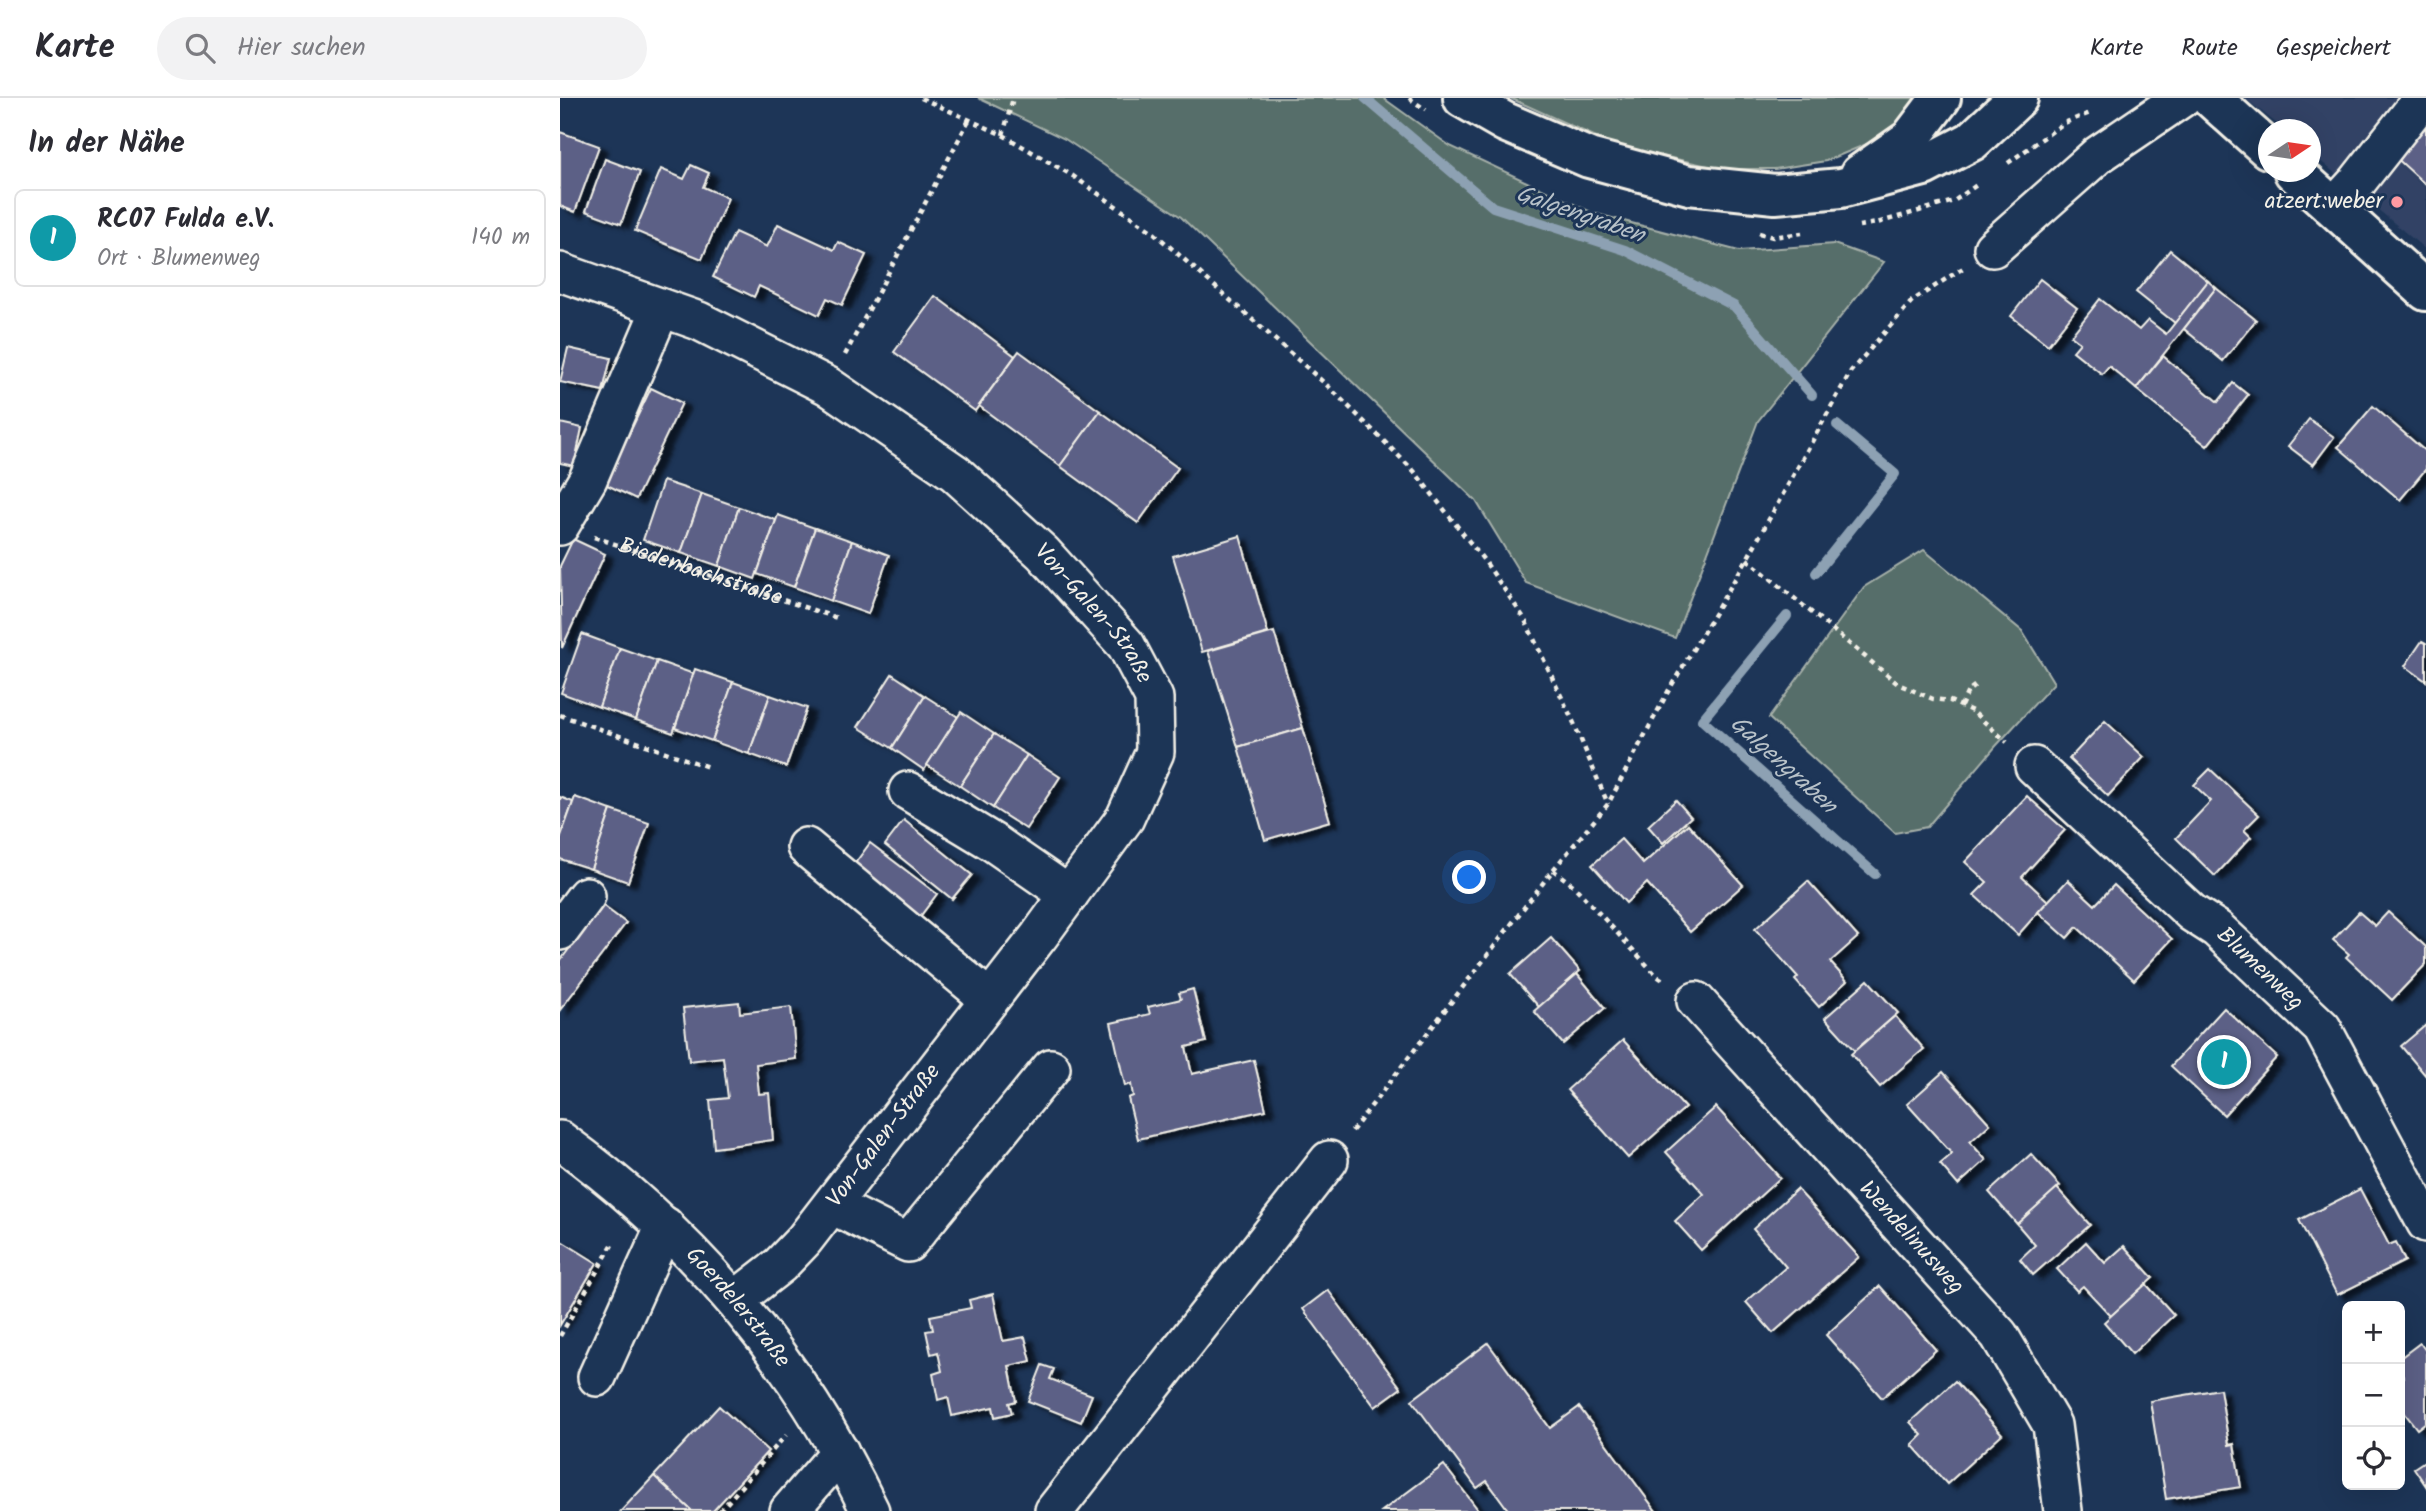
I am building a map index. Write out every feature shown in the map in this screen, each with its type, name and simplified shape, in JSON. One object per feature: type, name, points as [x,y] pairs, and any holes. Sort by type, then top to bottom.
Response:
[{"type":"main road","points":[[1463,98],[1504,122],[1589,158],[1689,185],[1774,194],[1841,188],[1924,166],[1972,141],[2018,98]]},
{"type":"main road","points":[[1841,188],[1910,139],[1941,98]]},
{"type":"main road","points":[[2211,98],[2258,139]]},
{"type":"main road","points":[[2305,182],[2426,291]]},
{"type":"street","points":[[1993,248],[2098,155],[2182,98]]},
{"type":"street","points":[[2334,207],[2423,98]]},
{"type":"street","name":"Von-Galen-Straße","points":[[560,272],[699,321],[828,386],[955,473],[1043,553],[1126,645],[1154,698],[1155,752],[1125,818],[832,1205],[780,1265],[736,1300]]},
{"type":"street","points":[[560,526],[587,479],[661,309]]},
{"type":"street","name":"Blumenweg","points":[[2034,766],[2192,913],[2217,929],[2322,1028],[2426,1223]]},
{"type":"street","points":[[908,791],[994,843],[1069,895]]},
{"type":"street","points":[[806,847],[989,999]]},
{"type":"street","points":[[560,931],[586,896]]},
{"type":"street","name":"Wendelinusweg","points":[[1696,1001],[1999,1335],[2052,1425],[2063,1511]]},
{"type":"street","points":[[832,1205],[908,1243],[1051,1068]]},
{"type":"street","name":"Goerdelerstraße","points":[[560,1140],[665,1226],[736,1300],[812,1404],[870,1511]]},
{"type":"street","points":[[1054,1511],[1329,1160]]},
{"type":"street","points":[[597,1377],[665,1226]]},
{"type":"street","points":[[789,1511],[840,1452]]},
{"type":"path","points":[[921,98],[1003,135],[1073,176],[1153,232],[1330,388],[1414,471],[1486,563],[1524,618],[1573,721],[1608,804]]},
{"type":"path","points":[[1003,135],[1013,98]]},
{"type":"path","points":[[841,362],[969,120]]},
{"type":"path","points":[[1329,1160],[1553,870],[1608,804],[1670,688],[1747,559],[1852,371],[1912,301],[1993,248]]},
{"type":"path","name":"Biedenbachstraße","points":[[560,526],[840,619]]},
{"type":"path","points":[[1747,559],[1898,684],[1972,711],[2034,766]]},
{"type":"path","points":[[1961,706],[1968,691],[1978,684]]},
{"type":"path","points":[[560,715],[708,767]]},
{"type":"path","points":[[1553,870],[1573,885],[1657,976],[1696,1001]]},
{"type":"path","points":[[560,1336],[617,1237]]},
{"type":"path","points":[[720,1511],[812,1404]]},
{"type":"shaded area","name":"atzert:weber","points":[[2245,98],[2426,98],[2426,250],[2321,161],[2321,119],[2271,119]]},
{"type":"green space","points":[[978,98],[1383,98],[1450,146],[1593,213],[1739,251],[1834,244],[1884,262],[1758,421],[1675,638],[1526,583],[1476,501],[1181,217],[1065,139]]},
{"type":"green space","points":[[1510,98],[1926,98],[1906,120],[1874,141],[1826,161],[1775,169],[1722,169],[1616,146]]},
{"type":"green space","points":[[1924,550],[2022,631],[2054,683],[1927,827],[1895,833],[1769,718],[1864,587]]},
{"type":"building","points":[[2426,116],[2426,185],[2392,154]]},
{"type":"building","points":[[560,132],[599,146],[575,212],[560,206]]},
{"type":"building","points":[[605,159],[640,172],[621,224],[586,211]]},
{"type":"building","points":[[691,165],[709,173],[703,187],[728,198],[702,259],[635,231],[661,169],[684,179]]},
{"type":"building","points":[[778,224],[834,250],[838,242],[866,255],[842,305],[827,298],[819,315],[759,286],[754,297],[713,277],[735,232],[767,247]]},
{"type":"building","points":[[2170,250],[2208,281],[2175,323],[2136,292]]},
{"type":"building","points":[[2040,279],[2077,308],[2048,345],[2011,316]]},
{"type":"building","points":[[2208,281],[2216,288],[2136,389],[2109,366],[2102,374],[2073,351],[2080,343],[2071,336],[2100,299],[2139,330],[2148,320],[2166,334]]},
{"type":"building","points":[[2216,288],[2256,320],[2223,361],[2184,329]]},
{"type":"building","points":[[935,296],[1015,356],[975,411],[894,352]]},
{"type":"building","points":[[568,348],[611,358],[603,391],[560,382]]},
{"type":"building","points":[[1019,351],[1100,411],[1060,466],[979,406]]},
{"type":"building","points":[[2163,356],[2218,402],[2233,383],[2248,395],[2207,446],[2136,389]]},
{"type":"building","points":[[651,388],[682,403],[636,499],[605,484]]},
{"type":"building","points":[[2373,406],[2426,452],[2426,469],[2400,500],[2338,447]]},
{"type":"building","points":[[1100,411],[1178,468],[1138,523],[1060,466]]},
{"type":"building","points":[[2309,419],[2334,437],[2313,465],[2288,446]]},
{"type":"building","points":[[560,423],[582,428],[574,466],[560,463]]},
{"type":"building","points":[[663,481],[702,494],[681,553],[643,540]]},
{"type":"building","points":[[702,494],[739,507],[719,566],[681,553]]},
{"type":"building","points":[[739,507],[776,520],[755,579],[719,566]]},
{"type":"building","points":[[778,515],[815,528],[794,587],[757,574]]},
{"type":"building","points":[[815,528],[852,541],[831,601],[794,587]]},
{"type":"building","points":[[1240,536],[1268,633],[1202,652],[1173,556]]},
{"type":"building","points":[[573,539],[605,554],[562,648],[560,566]]},
{"type":"building","points":[[852,541],[889,555],[868,614],[831,601]]},
{"type":"building","points":[[1274,632],[1303,728],[1238,747],[1208,651]]},
{"type":"building","points":[[582,634],[620,648],[599,707],[561,693]]},
{"type":"building","points":[[2422,641],[2426,643],[2426,681],[2405,666]]},
{"type":"building","points":[[620,648],[657,661],[636,720],[599,707]]},
{"type":"building","points":[[657,661],[694,674],[673,733],[636,720]]},
{"type":"building","points":[[695,669],[733,682],[712,741],[675,728]]},
{"type":"building","points":[[892,674],[925,696],[892,748],[858,727]]},
{"type":"building","points":[[733,682],[770,695],[749,754],[712,741]]},
{"type":"building","points":[[770,695],[807,708],[786,767],[749,754]]},
{"type":"building","points":[[925,696],[958,717],[924,770],[892,748]]},
{"type":"building","points":[[961,712],[994,734],[960,786],[927,765]]},
{"type":"building","points":[[2105,721],[2144,757],[2108,796],[2069,759]]},
{"type":"building","points":[[1303,728],[1330,821],[1265,840],[1238,747]]},
{"type":"building","points":[[994,734],[1027,755],[993,808],[960,786]]},
{"type":"building","points":[[1027,755],[1060,777],[1026,829],[993,808]]},
{"type":"building","points":[[2210,769],[2259,815],[2244,830],[2251,837],[2215,876],[2176,838],[2211,801],[2194,785]]},
{"type":"building","points":[[2027,796],[2065,830],[2022,877],[2048,901],[2018,935],[1974,895],[1987,882],[1965,862]]},
{"type":"building","points":[[560,797],[573,802],[560,839]]},
{"type":"building","points":[[575,797],[611,810],[591,869],[560,859],[560,839]]},
{"type":"building","points":[[1676,800],[1691,817],[1663,843],[1648,826]]},
{"type":"building","points":[[611,810],[649,823],[628,882],[591,869]]},
{"type":"building","points":[[904,820],[972,875],[952,899],[885,845]]},
{"type":"building","points":[[1688,824],[1743,885],[1690,932],[1647,883],[1626,903],[1592,865],[1621,839],[1643,864]]},
{"type":"building","points":[[870,843],[937,894],[919,918],[853,866]]},
{"type":"building","points":[[2068,880],[2095,905],[2114,885],[2172,939],[2134,980],[2077,927],[2067,938],[2038,912]]},
{"type":"building","points":[[1808,881],[1858,937],[1830,962],[1847,981],[1819,1007],[1795,980],[1798,977],[1755,929]]},
{"type":"building","points":[[602,905],[626,923],[560,1010],[560,961]]},
{"type":"building","points":[[2359,912],[2375,926],[2388,912],[2426,947],[2426,964],[2392,1000],[2346,957],[2349,954],[2333,940]]},
{"type":"building","points":[[1551,938],[1580,971],[1539,1007],[1510,974]]},
{"type":"building","points":[[1577,974],[1605,1008],[1563,1044],[1534,1011]]},
{"type":"building","points":[[1868,980],[1898,1013],[1855,1051],[1825,1018]]},
{"type":"building","points":[[1193,989],[1206,1042],[1186,1047],[1192,1074],[1254,1060],[1266,1110],[1138,1139],[1128,1098],[1133,1096],[1131,1084],[1125,1086],[1111,1023],[1150,1014],[1148,1007],[1181,999],[1179,993]]},
{"type":"building","points":[[739,1002],[740,1013],[791,1007],[796,1059],[756,1064],[759,1094],[769,1093],[773,1140],[714,1148],[710,1100],[728,1098],[723,1057],[689,1061],[683,1008]]},
{"type":"building","points":[[2224,1008],[2277,1057],[2224,1115],[2171,1066]]},
{"type":"building","points":[[1895,1016],[1924,1049],[1880,1087],[1851,1054]]},
{"type":"building","points":[[2426,1025],[2426,1076],[2401,1046]]},
{"type":"building","points":[[1623,1040],[1685,1108],[1628,1158],[1567,1090]]},
{"type":"building","points":[[1943,1072],[1990,1124],[1970,1142],[1986,1160],[1958,1185],[1940,1164],[1952,1154],[1907,1104]]},
{"type":"building","points":[[1716,1107],[1780,1178],[1701,1250],[1675,1221],[1704,1194],[1666,1152]]},
{"type":"building","points":[[2031,1154],[2060,1186],[2017,1224],[1989,1192]]},
{"type":"building","points":[[2057,1188],[2090,1225],[2033,1275],[2020,1259],[2035,1245],[2017,1224]]},
{"type":"building","points":[[1797,1189],[1859,1257],[1773,1333],[1746,1302],[1786,1267],[1753,1229]]},
{"type":"building","points":[[2360,1189],[2389,1245],[2396,1242],[2405,1261],[2337,1295],[2299,1220]]},
{"type":"building","points":[[560,1240],[597,1263],[560,1325]]},
{"type":"building","points":[[2086,1242],[2105,1263],[2124,1246],[2153,1278],[2111,1316],[2083,1286],[2077,1291],[2057,1269]]},
{"type":"building","points":[[2146,1284],[2174,1315],[2132,1354],[2104,1322]]},
{"type":"building","points":[[1880,1286],[1936,1350],[1882,1398],[1826,1335]]},
{"type":"building","points":[[1328,1290],[1401,1388],[1375,1407],[1303,1309]]},
{"type":"building","points":[[993,1294],[1003,1341],[1025,1337],[1031,1361],[1009,1366],[1016,1401],[1009,1403],[1012,1413],[995,1417],[993,1407],[952,1416],[948,1397],[938,1400],[933,1374],[942,1371],[938,1352],[931,1354],[926,1331],[933,1330],[930,1316],[971,1308],[969,1300]]},
{"type":"building","points":[[1488,1343],[1550,1428],[1579,1407],[1656,1511],[1509,1511],[1487,1481],[1477,1488],[1412,1400]]},
{"type":"building","points":[[2420,1343],[2426,1351],[2426,1422],[2417,1429],[2405,1413],[2405,1354]]},
{"type":"building","points":[[1042,1365],[1054,1369],[1050,1379],[1092,1395],[1081,1422],[1028,1401]]},
{"type":"building","points":[[1955,1381],[2002,1434],[1947,1484],[1912,1445],[1922,1435],[1910,1422]]},
{"type":"building","points":[[2220,1389],[2229,1445],[2234,1444],[2241,1487],[2166,1499],[2150,1401]]},
{"type":"building","points":[[719,1406],[768,1451],[713,1511],[692,1511],[654,1476]]},
{"type":"building","points":[[2426,1460],[2426,1486],[2414,1468]]},
{"type":"building","points":[[1444,1465],[1479,1511],[1382,1511]]},
{"type":"building","points":[[654,1476],[692,1511],[621,1511]]},
{"type":"waterway","name":"Galgengraben","points":[[1365,98],[1493,207],[1625,250],[1734,306],[1812,395]]},
{"type":"waterway","name":"Galgengraben","points":[[1816,573],[1895,474],[1837,425]]},
{"type":"waterway","name":"Galgengraben","points":[[1787,616],[1702,720],[1875,874]]},
{"type":"place","name":"atzert:weber","points":[[2397,202]]},
{"type":"place","name":"RC07 Fulda e.V.","points":[[2224,1062]]}]
